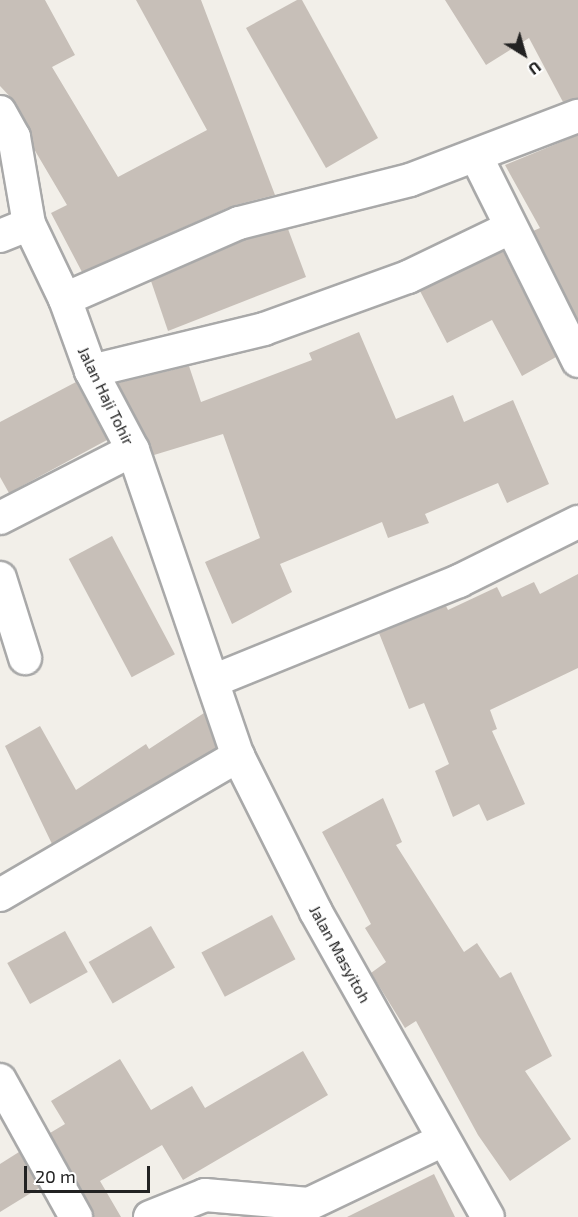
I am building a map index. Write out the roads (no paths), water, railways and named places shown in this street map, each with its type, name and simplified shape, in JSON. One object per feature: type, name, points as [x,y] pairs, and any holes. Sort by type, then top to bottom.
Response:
[{"type":"street","name":"Jalan Haji Tohir","points":[[0,112],[14,137],[29,224],[65,299],[91,371],[133,450],[179,593],[213,681]]},
{"type":"street","points":[[65,299],[239,223],[410,180],[578,116]]},
{"type":"street","points":[[476,156],[578,361]]},
{"type":"street","points":[[0,236],[29,224]]},
{"type":"street","points":[[91,371],[264,329],[408,277],[510,228]]},
{"type":"street","points":[[0,518],[133,450]]},
{"type":"street","points":[[213,681],[459,581],[578,522]]},
{"type":"street","points":[[0,578],[25,658]]},
{"type":"street","name":"Jalan Masyitoh","points":[[213,681],[238,756],[316,912],[488,1217]]},
{"type":"street","points":[[0,895],[238,756]]},
{"type":"street","points":[[0,1080],[76,1217]]},
{"type":"street","points":[[150,1217],[205,1196],[309,1204],[443,1140]]}]
